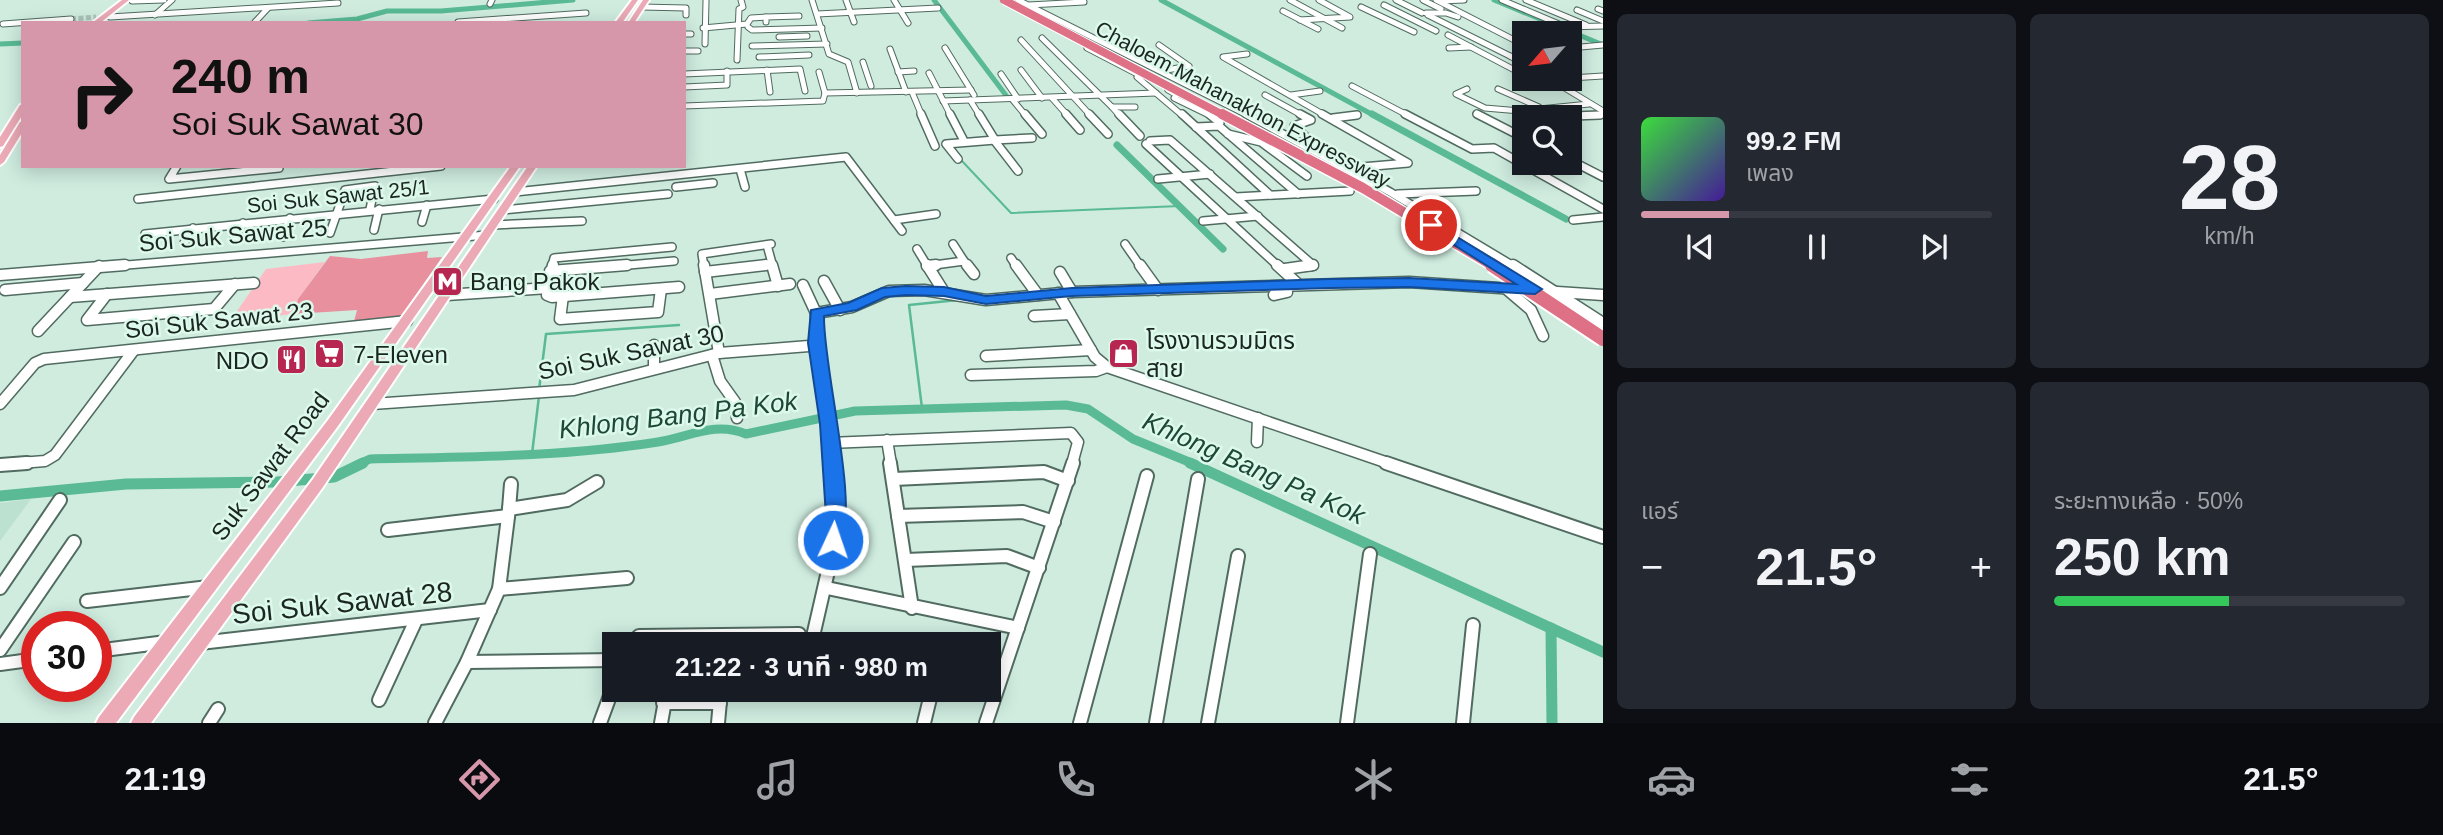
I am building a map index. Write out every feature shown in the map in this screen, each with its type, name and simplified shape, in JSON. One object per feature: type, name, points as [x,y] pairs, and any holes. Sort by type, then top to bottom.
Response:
[{"type":"highway","name":"Chaloem Mahanakhon Expressway","points":[[1007,0],[1363,188],[1488,262],[1603,335]]},
{"type":"main road","points":[[95,20],[106,19],[131,0]]},
{"type":"main road","points":[[619,21],[634,1]]},
{"type":"main road","points":[[632,21],[644,3]]},
{"type":"main road","points":[[0,144],[21,110]]},
{"type":"main road","points":[[0,162],[21,129]]},
{"type":"main road","name":"Suk Sawat Road","points":[[105,723],[305,461],[515,168]]},
{"type":"main road","name":"Suk Sawat Road","points":[[140,723],[318,484],[532,168]]},
{"type":"street","points":[[131,0],[164,0]]},
{"type":"street","points":[[155,15],[172,0]]},
{"type":"street","points":[[737,60],[739,9],[743,7],[741,0]]},
{"type":"street","points":[[813,0],[830,55],[848,62],[857,93]]},
{"type":"street","points":[[846,0],[854,22]]},
{"type":"street","points":[[894,0],[908,23]]},
{"type":"street","points":[[1007,0],[1353,180],[1535,289],[1603,335]]},
{"type":"street","points":[[1018,0],[1398,194],[1603,323]]},
{"type":"street","points":[[1290,0],[1342,28]]},
{"type":"street","points":[[1300,20],[1350,16],[1319,0]]},
{"type":"street","points":[[1396,0],[1512,57]]},
{"type":"street","points":[[1424,1],[1463,0]]},
{"type":"street","points":[[1502,0],[1566,27],[1603,24]]},
{"type":"street","points":[[1525,0],[1591,27]]},
{"type":"street","points":[[705,44],[703,28],[706,1]]},
{"type":"street","points":[[1424,1],[1443,10]]},
{"type":"street","points":[[1437,1],[1512,41]]},
{"type":"street","points":[[1028,5],[1084,2]]},
{"type":"street","points":[[106,19],[338,3]]},
{"type":"street","points":[[644,3],[683,4]]},
{"type":"street","points":[[644,3],[686,8],[686,15]]},
{"type":"street","points":[[1384,5],[1436,31]]},
{"type":"street","points":[[1543,7],[1562,6]]},
{"type":"street","points":[[1361,7],[1414,32]]},
{"type":"street","points":[[256,21],[268,8]]},
{"type":"street","points":[[817,14],[938,8]]},
{"type":"street","points":[[1577,10],[1603,24]]},
{"type":"street","points":[[887,11],[894,22]]},
{"type":"street","points":[[1283,11],[1318,29]]},
{"type":"street","points":[[494,21],[533,20],[550,13],[586,13]]},
{"type":"street","points":[[1368,17],[1450,13],[1510,41]]},
{"type":"street","points":[[134,21],[141,16]]},
{"type":"street","points":[[703,28],[748,24],[751,18],[799,16]]},
{"type":"street","points":[[766,17],[767,30]]},
{"type":"street","points":[[792,17],[793,29]]},
{"type":"street","points":[[43,21],[71,19]]},
{"type":"street","points":[[2,24],[21,23]]},
{"type":"street","points":[[748,27],[767,30],[822,28]]},
{"type":"street","points":[[1056,31],[1177,95],[1174,98],[1207,112],[1220,123],[1219,126],[1298,194]]},
{"type":"street","points":[[1448,35],[1512,69]]},
{"type":"street","points":[[787,69],[779,36],[807,36]]},
{"type":"street","points":[[1042,38],[1140,136]]},
{"type":"street","points":[[1021,40],[1108,134]]},
{"type":"street","points":[[1484,42],[1510,41]]},
{"type":"street","points":[[759,57],[782,50],[827,44]]},
{"type":"street","points":[[1159,45],[1184,59],[1189,66],[1161,71]]},
{"type":"street","points":[[1582,47],[1603,45]]},
{"type":"street","points":[[752,46],[809,55]]},
{"type":"street","points":[[1449,48],[1471,47]]},
{"type":"street","points":[[945,48],[971,90],[994,140],[1017,171]]},
{"type":"street","points":[[890,49],[898,72],[935,146]]},
{"type":"street","points":[[686,54],[698,51]]},
{"type":"street","points":[[1247,54],[1223,57],[1408,163],[1350,168]]},
{"type":"street","points":[[863,62],[871,86]]},
{"type":"street","points":[[686,74],[800,69],[805,91]]},
{"type":"street","points":[[1177,69],[1194,71]]},
{"type":"street","points":[[767,70],[769,92]]},
{"type":"street","points":[[1021,70],[1042,98]]},
{"type":"street","points":[[686,87],[727,85],[727,71]]},
{"type":"street","points":[[850,71],[866,71]]},
{"type":"street","points":[[898,72],[914,71]]},
{"type":"street","points":[[686,106],[823,101],[825,93],[820,72]]},
{"type":"street","points":[[929,73],[969,151]]},
{"type":"street","points":[[1001,74],[1012,99],[1042,134]]},
{"type":"street","points":[[1582,77],[1603,76]]},
{"type":"street","points":[[1136,77],[1149,84],[1270,195]]},
{"type":"street","points":[[1156,84],[1189,78]]},
{"type":"street","points":[[703,86],[703,100]]},
{"type":"street","points":[[1352,86],[1472,149],[1494,148],[1603,209]]},
{"type":"street","points":[[1467,89],[1455,94],[1485,108],[1512,110]]},
{"type":"street","points":[[1498,89],[1534,105]]},
{"type":"street","points":[[825,93],[971,90]]},
{"type":"street","points":[[1291,95],[1321,91]]},
{"type":"street","points":[[1570,91],[1601,113]]},
{"type":"street","points":[[943,102],[1156,93]]},
{"type":"street","points":[[1265,94],[1311,120],[1294,126],[1318,146],[1315,150]]},
{"type":"street","points":[[1052,97],[1080,130]]},
{"type":"street","points":[[1573,105],[1589,103]]},
{"type":"street","points":[[1112,107],[1135,107]]},
{"type":"street","points":[[1584,116],[1601,113]]},
{"type":"street","points":[[1477,114],[1512,132]]},
{"type":"street","points":[[1332,118],[1357,115]]},
{"type":"street","points":[[1196,127],[1219,126]]},
{"type":"street","points":[[1228,134],[1252,137],[1266,144],[1307,176]]},
{"type":"street","points":[[958,159],[946,144],[1032,138]]},
{"type":"street","points":[[1285,270],[1314,266],[1170,140],[1148,142],[1299,285]]},
{"type":"street","points":[[515,192],[846,157],[902,231]]},
{"type":"street","points":[[1582,166],[1603,177]]},
{"type":"street","points":[[176,168],[169,179],[279,168]]},
{"type":"street","points":[[138,199],[315,179],[335,180],[427,168]]},
{"type":"street","points":[[740,169],[745,187]]},
{"type":"street","points":[[694,174],[696,185]]},
{"type":"street","points":[[1158,179],[1210,174]]},
{"type":"street","points":[[676,187],[713,183]]},
{"type":"street","points":[[330,233],[344,191],[359,192],[376,187],[374,230]]},
{"type":"street","points":[[1398,194],[1420,190],[1440,194],[1476,191]]},
{"type":"street","points":[[1236,197],[1350,191]]},
{"type":"street","points":[[503,210],[668,194]]},
{"type":"street","name":"Soi Suk Sawat 25/1","points":[[145,234],[336,212],[494,199]]},
{"type":"street","points":[[422,222],[427,205]]},
{"type":"street","points":[[894,220],[936,214]]},
{"type":"street","points":[[1203,221],[1258,216]]},
{"type":"street","points":[[1573,220],[1603,216]]},
{"type":"street","points":[[283,237],[290,218]]},
{"type":"street","name":"Soi Suk Sawat 25","points":[[0,275],[470,234],[582,221]]},
{"type":"street","points":[[234,239],[243,223]]},
{"type":"street","points":[[184,243],[193,228]]},
{"type":"street","points":[[737,418],[735,402],[720,381],[702,254],[706,251],[769,244],[778,286]]},
{"type":"street","points":[[953,244],[975,274]]},
{"type":"street","points":[[1125,244],[1158,290]]},
{"type":"street","points":[[672,247],[560,256],[551,261],[547,295],[679,287]]},
{"type":"street","points":[[917,249],[944,292]]},
{"type":"street","points":[[1011,258],[1038,295]]},
{"type":"street","points":[[550,271],[674,261]]},
{"type":"street","points":[[927,266],[964,261]]},
{"type":"street","points":[[705,272],[772,264]]},
{"type":"street","points":[[38,331],[99,266]]},
{"type":"street","points":[[1060,272],[1072,292]]},
{"type":"street","points":[[824,281],[840,310]]},
{"type":"street","points":[[817,313],[840,310],[889,291],[944,292],[986,300],[1072,292],[1409,282],[1603,295]]},
{"type":"street","points":[[5,290],[83,283]]},
{"type":"street","points":[[70,297],[254,283]]},
{"type":"street","points":[[107,294],[86,320],[210,310],[218,307],[235,284]]},
{"type":"street","points":[[709,293],[790,284]]},
{"type":"street","points":[[803,285],[817,313],[816,343],[828,418],[836,516],[827,588],[814,632]]},
{"type":"street","points":[[1274,295],[1287,292],[1286,285]]},
{"type":"street","points":[[1504,287],[1531,310],[1543,336]]},
{"type":"street","points":[[447,295],[548,288]]},
{"type":"street","points":[[564,296],[560,319],[658,312],[661,289]]},
{"type":"street","points":[[1058,293],[1091,351],[1107,367],[1603,537]]},
{"type":"street","points":[[1588,313],[1603,314]]},
{"type":"street","points":[[1034,316],[1070,314]]},
{"type":"street","name":"Soi Suk Sawat 23","points":[[0,404],[35,363],[44,359],[407,321]]},
{"type":"street","name":"Soi Suk Sawat 30","points":[[372,404],[540,394],[607,383],[715,354],[801,348],[816,343]]},
{"type":"street","points":[[654,345],[654,369]]},
{"type":"street","points":[[0,465],[45,461],[55,455],[134,350]]},
{"type":"street","points":[[986,356],[1091,351]]},
{"type":"street","points":[[971,375],[1096,371],[1107,367]]},
{"type":"street","points":[[1257,442],[1258,418]]},
{"type":"street","points":[[829,443],[1070,433],[1078,442],[1068,481],[986,723]]},
{"type":"street","points":[[887,440],[912,608]]},
{"type":"street","points":[[894,479],[1044,472],[1068,481]]},
{"type":"street","points":[[1080,723],[1147,476]]},
{"type":"street","points":[[1156,723],[1198,479]]},
{"type":"street","points":[[388,530],[570,502],[584,495],[597,482]]},
{"type":"street","points":[[435,723],[467,662],[499,589],[511,484]]},
{"type":"street","points":[[0,588],[60,500]]},
{"type":"street","points":[[898,516],[1023,512],[1054,522]]},
{"type":"street","points":[[0,650],[74,542]]},
{"type":"street","points":[[1347,723],[1370,554]]},
{"type":"street","points":[[906,559],[1007,556],[1039,568]]},
{"type":"street","points":[[1209,723],[1238,556]]},
{"type":"street","points":[[499,589],[626,578]]},
{"type":"street","points":[[87,601],[210,587]]},
{"type":"street","points":[[827,588],[912,608],[1018,628]]},
{"type":"street","name":"Soi Suk Sawat 28","points":[[200,643],[489,610]]},
{"type":"street","points":[[379,700],[416,620]]},
{"type":"street","points":[[1463,723],[1472,625]]},
{"type":"street","points":[[112,649],[166,642]]},
{"type":"street","points":[[467,662],[602,660]]},
{"type":"street","points":[[0,664],[21,661]]},
{"type":"street","points":[[600,723],[608,702]]},
{"type":"street","points":[[661,723],[664,702]]},
{"type":"street","points":[[718,723],[720,702]]},
{"type":"street","points":[[923,723],[929,702]]},
{"type":"street","points":[[209,723],[218,709]]},
{"type":"shaded area","points":[[428,251],[427,258],[442,257],[400,318],[353,325],[357,310],[294,314],[298,299],[330,256],[361,259]]},
{"type":"shaded area","points":[[325,262],[298,299],[294,314],[231,320],[266,269]]},
{"type":"shaded area","points":[[31,499],[0,541],[0,503]]},
{"type":"waterway","points":[[332,21],[357,19],[387,11],[441,11],[573,0]]},
{"type":"waterway","points":[[934,0],[1008,98]]},
{"type":"waterway","points":[[1161,0],[1375,116]]},
{"type":"waterway","points":[[1494,0],[1603,45]]},
{"type":"waterway","points":[[0,44],[21,43]]},
{"type":"waterway","points":[[1372,114],[1566,219]]},
{"type":"waterway","points":[[1117,145],[1223,249]]},
{"type":"waterway","points":[[962,161],[1011,213],[1180,206]]},
{"type":"waterway","points":[[922,408],[909,305],[958,300]]},
{"type":"waterway","points":[[539,390],[546,334],[679,325]]},
{"type":"waterway","points":[[532,454],[539,396]]},
{"type":"waterway","name":"Khlong Bang Pa Kok","points":[[359,464],[370,459],[586,451],[658,442],[702,431],[723,429],[746,434],[855,411],[1066,405],[1088,409],[1133,439],[1194,464]]},
{"type":"waterway","name":"Khlong Bang Pa Kok","points":[[0,496],[126,484],[277,482],[334,477],[363,463]]},
{"type":"waterway","name":"Khlong Bang Pa Kok","points":[[1190,463],[1551,628]]},
{"type":"waterway","name":"Khlong Bang Pa Kok","points":[[1551,628],[1603,652]]},
{"type":"waterway","points":[[1551,628],[1552,723]]},
{"type":"tunnel","points":[[71,19],[96,17]]},
{"type":"place","name":"Bang Pakok","points":[[447,281]]},
{"type":"place","name":"7-Eleven","points":[[330,354]]},
{"type":"place","name":"โรงงานรวมมิตร สาย","points":[[1123,354]]},
{"type":"place","name":"NDO","points":[[292,360]]},
{"type":"route","points":[[833,540],[836,516],[829,424],[816,343],[817,313],[852,307],[889,291],[924,290],[986,300],[1072,292],[1330,283],[1409,282],[1535,289],[1431,225]]}]
